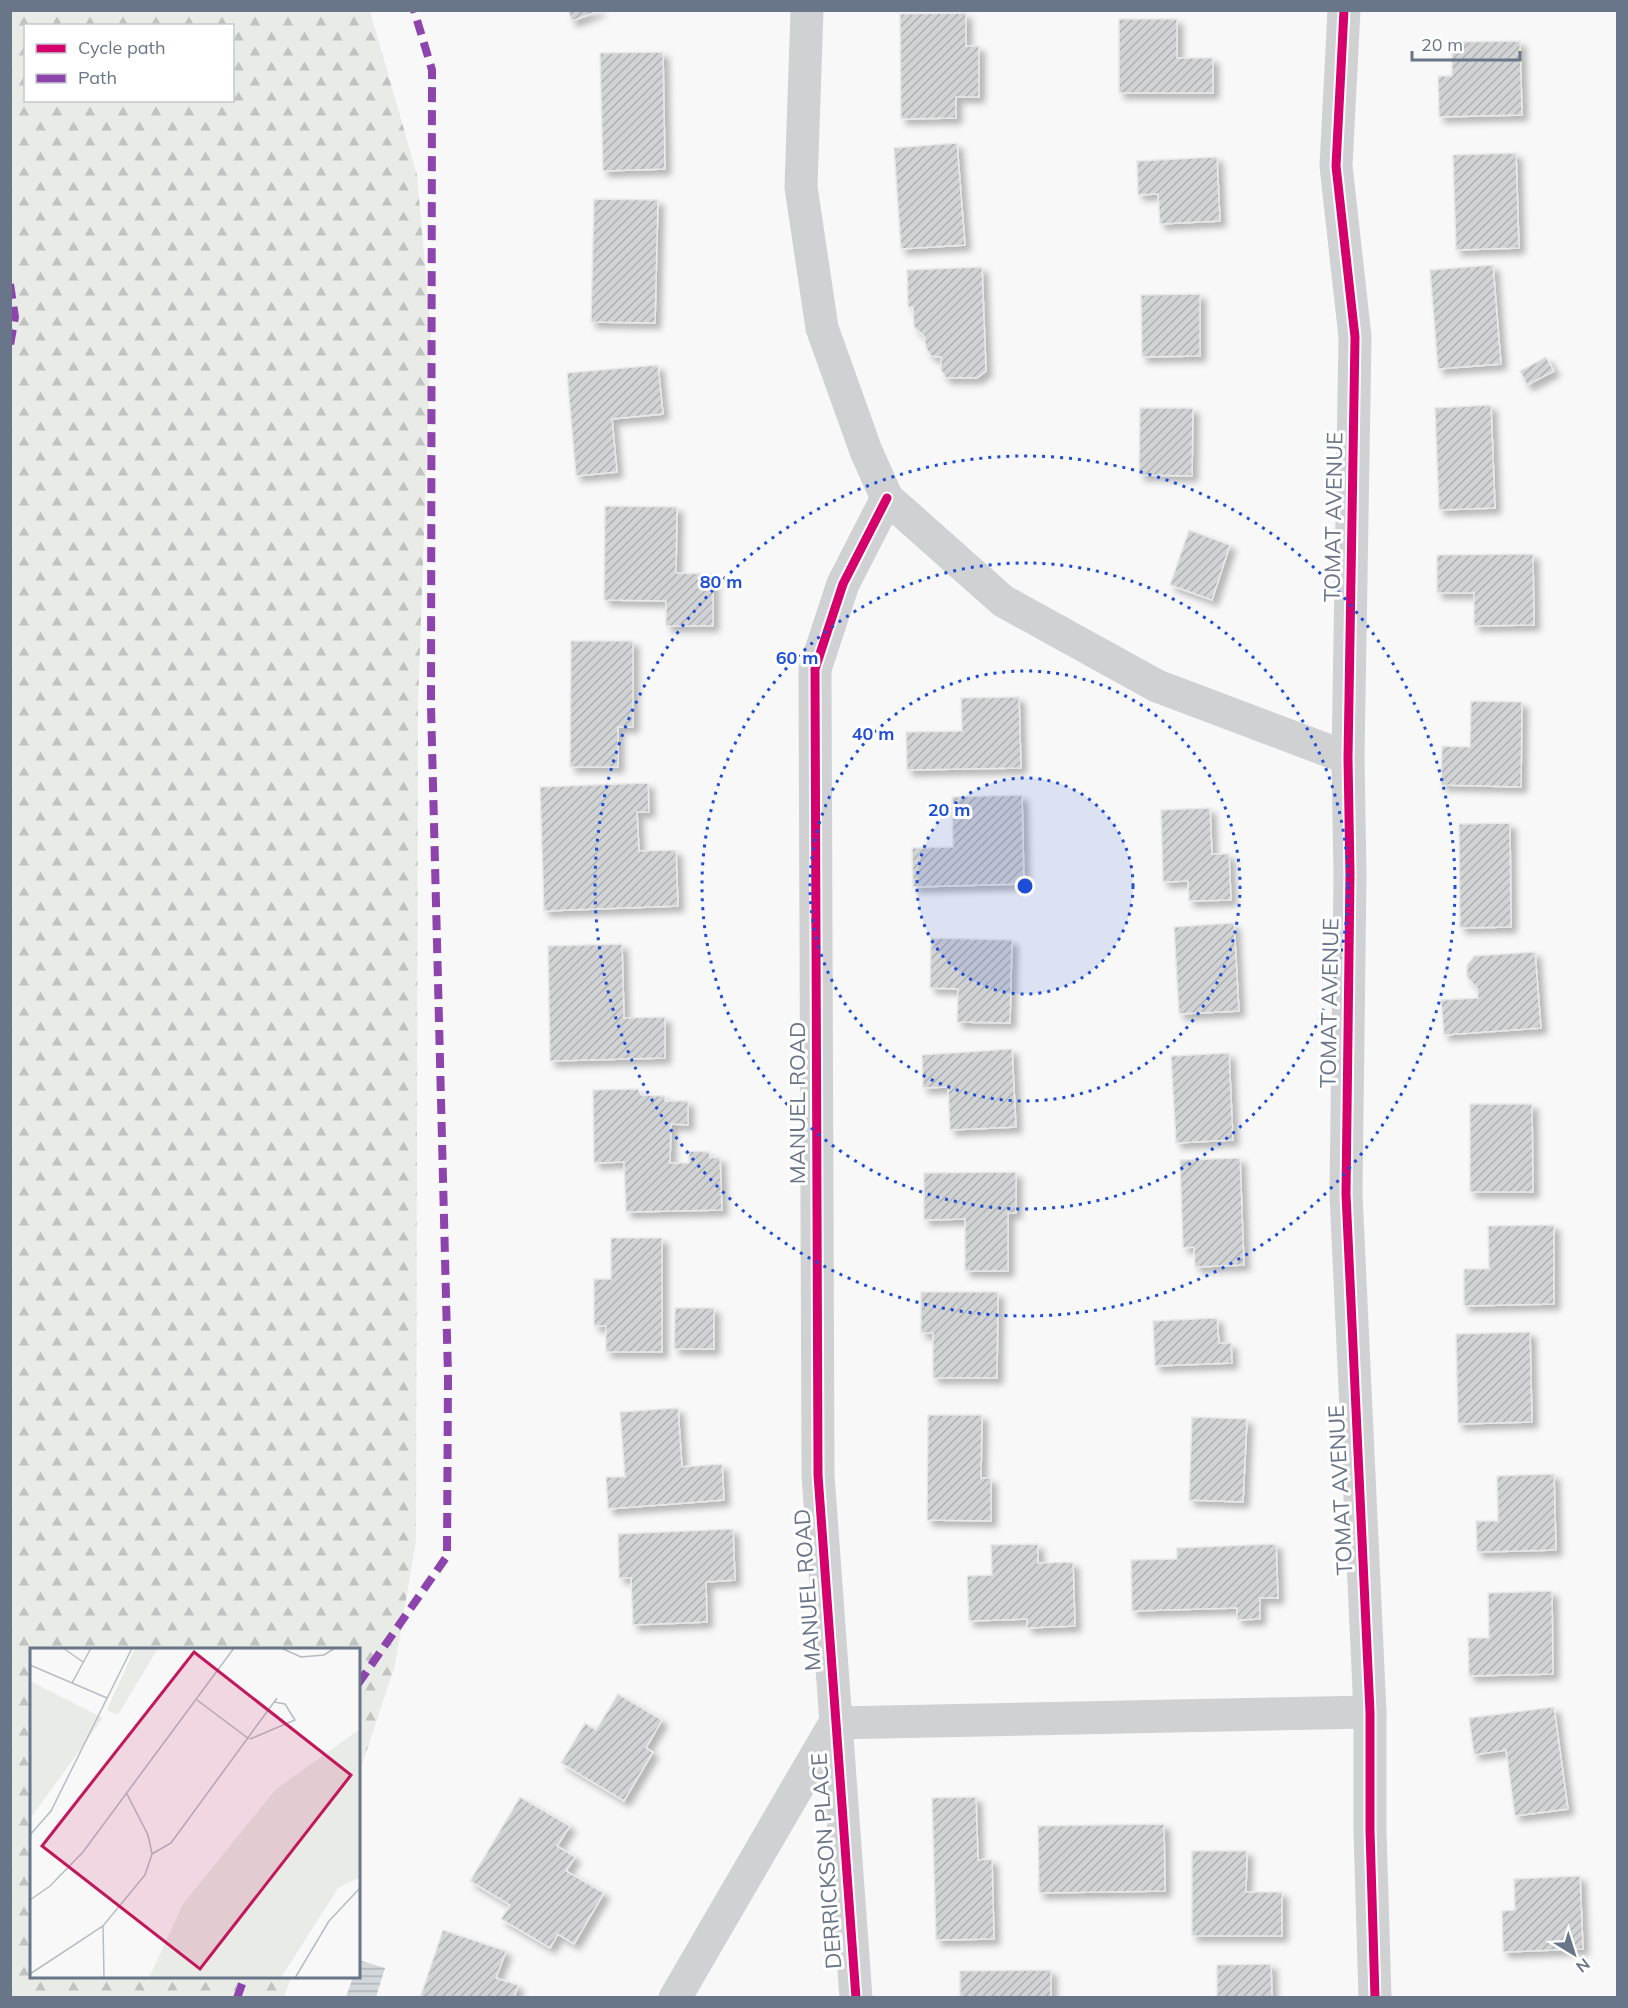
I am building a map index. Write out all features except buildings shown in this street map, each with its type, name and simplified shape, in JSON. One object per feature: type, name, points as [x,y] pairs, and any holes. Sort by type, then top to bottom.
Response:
[{"type":"street","points":[[807,10],[801,187],[822,328],[866,451],[886,498],[1003,601],[1157,686],[1348,758]]},
{"type":"street","name":"TOMAT AVENUE","points":[[1344,10],[1336,166],[1355,337],[1348,758],[1350,874],[1346,1194],[1370,1712],[1370,1831],[1375,1998]]},
{"type":"street","name":"MANUEL ROAD","points":[[835,1723],[818,1475],[815,669],[843,584],[886,498]]},
{"type":"street","points":[[835,1723],[1370,1712]]},
{"type":"street","name":"DERRICKSON PLACE","points":[[675,1998],[835,1723]]},
{"type":"street","name":"DERRICKSON PLACE","points":[[835,1723],[856,1998]]},
{"type":"green space","points":[[11,10],[370,11],[417,175],[431,334],[418,703],[416,1540],[395,1665],[360,1771],[360,1648],[30,1648],[30,1978],[291,1978],[284,1997],[11,1997]]},
{"type":"shaded area","points":[[360,1960],[385,1968],[376,1997],[346,1997],[353,1978],[360,1978]]},
{"type":"marked path","points":[[360,1681],[447,1556],[448,1376],[431,706],[432,70],[414,10]]},
{"type":"marked path","points":[[10,284],[15,317],[10,345]]},
{"type":"marked path","points":[[237,1998],[244,1978]]},
{"type":"cycle path","points":[[1344,10],[1336,166],[1355,337],[1348,758],[1350,874],[1346,1194],[1370,1712],[1370,1831],[1375,1998]]},
{"type":"cycle path","points":[[856,1998],[818,1475],[815,669],[843,584],[887,498]]}]
